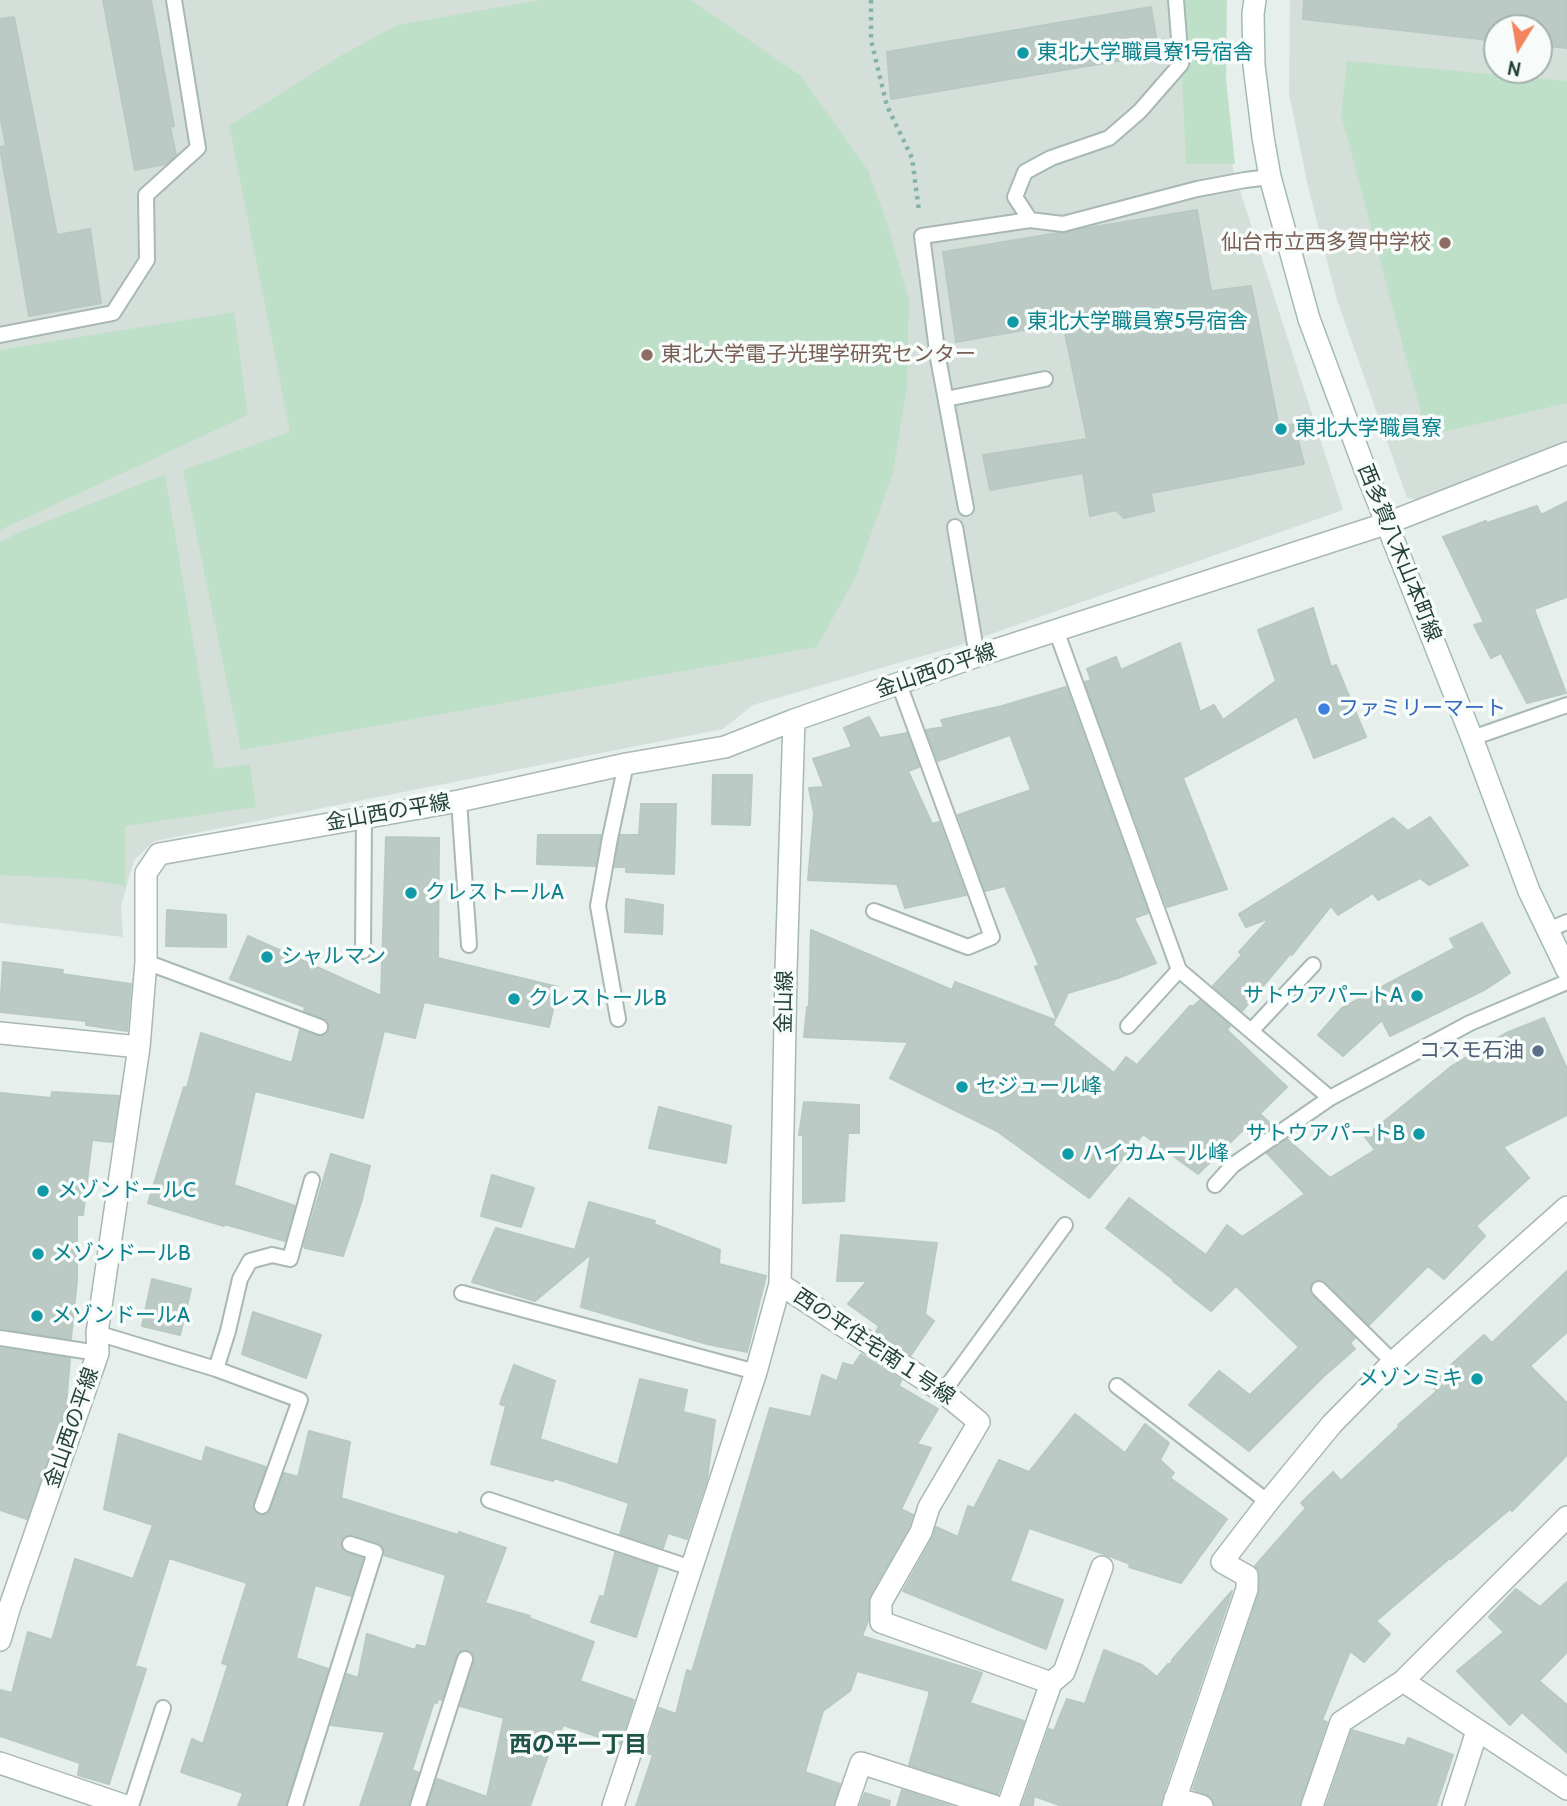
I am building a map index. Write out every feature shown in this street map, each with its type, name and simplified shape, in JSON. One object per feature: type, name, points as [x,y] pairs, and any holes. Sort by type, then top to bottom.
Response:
[{"type":"street","name":"西多賀八木山本町線","points":[[1255,0],[1254,65],[1263,137],[1270,177],[1309,319],[1529,891],[1558,926],[1567,970]]},
{"type":"street","name":"金山西の平線","points":[[0,1640],[4,1609],[97,1343],[139,1047],[146,962],[146,873],[159,854],[459,801],[626,764],[725,747],[978,656],[1388,523],[1567,453]]},
{"type":"street","name":"金山線","points":[[780,1284],[794,720]]},
{"type":"street","points":[[0,1033],[139,1047]]},
{"type":"street","points":[[1202,1806],[1174,1802],[1247,1589],[1247,1576],[1222,1562],[1332,1424],[1393,1362],[1567,1208]]},
{"type":"street","name":"西の平住宅南１号線","points":[[613,1806],[756,1372],[780,1284],[943,1392],[979,1422],[929,1507],[921,1532],[881,1602],[881,1622],[1051,1683]]},
{"type":"street","points":[[1312,1806],[1341,1722],[1403,1681],[1567,1517]]},
{"type":"street","points":[[1008,1806],[1051,1683],[1064,1672],[1102,1567]]},
{"type":"street","points":[[1403,1681],[1567,1789]]},
{"type":"street","points":[[1454,1806],[1477,1731]]},
{"type":"street","points":[[0,1763],[79,1798],[125,1806]]},
{"type":"street","points":[[846,1806],[861,1763],[985,1805]]},
{"type":"lane","points":[[0,335],[113,313],[147,260],[146,195],[198,148],[174,0]]},
{"type":"lane","points":[[1030,220],[1015,197],[1025,172],[1051,158],[1109,138],[1140,111],[1181,64],[1176,0]]},
{"type":"lane","points":[[966,508],[938,358],[922,236],[1030,220],[1063,224],[1197,189],[1270,177]]},
{"type":"lane","points":[[946,399],[1045,379]]},
{"type":"lane","points":[[955,527],[978,656]]},
{"type":"lane","points":[[1056,630],[1179,970],[1330,1098]]},
{"type":"lane","points":[[874,912],[968,947],[992,937],[899,684]]},
{"type":"lane","points":[[1472,738],[1567,705]]},
{"type":"lane","points":[[618,1018],[598,906],[626,764]]},
{"type":"lane","points":[[459,801],[469,946]]},
{"type":"lane","points":[[363,951],[364,818]]},
{"type":"lane","points":[[146,962],[320,1027]]},
{"type":"lane","points":[[1251,1031],[1313,965]]},
{"type":"lane","points":[[1128,1026],[1179,970]]},
{"type":"lane","points":[[1215,1185],[1233,1165],[1330,1098],[1470,1023],[1567,982]]},
{"type":"lane","points":[[216,1369],[240,1279],[250,1261],[272,1255],[290,1259],[312,1180]]},
{"type":"lane","points":[[943,1392],[1065,1226]]},
{"type":"lane","points":[[1319,1289],[1393,1362]]},
{"type":"lane","points":[[462,1293],[756,1372]]},
{"type":"lane","points":[[0,1338],[97,1343],[216,1369],[300,1400],[262,1506]]},
{"type":"lane","points":[[1117,1386],[1268,1502]]},
{"type":"lane","points":[[489,1500],[691,1568]]},
{"type":"lane","points":[[295,1806],[375,1552],[350,1544]]},
{"type":"lane","points":[[418,1806],[465,1659]]},
{"type":"lane","points":[[131,1806],[163,1708]]},
{"type":"path","points":[[871,0],[871,40],[887,106],[912,158],[922,236]]},
{"type":"shaded area","name":"東北大学電子光理学研究センター","points":[[0,0],[1217,0],[1233,169],[1343,510],[957,646],[753,705],[723,729],[155,841],[134,860],[121,906],[123,937],[0,923]]},
{"type":"shaded area","name":"仙台市立西多賀中学校","points":[[1290,0],[1567,0],[1567,443],[1425,501],[1407,498],[1337,300],[1308,186],[1289,94]]},
{"type":"green space","points":[[540,0],[691,0],[801,76],[869,172],[909,300],[907,388],[893,473],[856,576],[817,647],[241,750],[183,470],[290,432],[229,126],[342,55],[397,25]]},
{"type":"green space","points":[[1178,0],[1227,0],[1226,79],[1235,164],[1186,164]]},
{"type":"green space","points":[[1347,61],[1483,73],[1483,84],[1553,84],[1553,80],[1567,81],[1567,403],[1427,436],[1341,115]]},
{"type":"green space","points":[[234,312],[248,415],[0,530],[0,350]]},
{"type":"green space","points":[[165,474],[215,769],[250,764],[256,807],[125,826],[125,886],[82,879],[0,875],[0,542]]},
{"type":"building","points":[[103,0],[151,0],[174,126],[170,127],[176,155],[166,164],[135,170]]},
{"type":"building","points":[[1304,0],[1567,0],[1567,48],[1553,46],[1553,14],[1483,14],[1483,39],[1303,19]]},
{"type":"building","name":"東北大学職員寮1号宿舎","points":[[1151,7],[1159,54],[891,99],[887,52]]},
{"type":"building","points":[[14,17],[57,235],[90,229],[101,303],[29,316],[0,147],[6,146],[0,114],[0,19]]},
{"type":"building","points":[[1197,210],[1211,291],[1251,286],[1279,427],[1294,424],[1304,464],[1151,493],[1154,511],[1124,518],[1116,510],[1090,516],[1083,473],[990,490],[983,455],[1087,439],[1063,323],[956,342],[943,252]]},
{"type":"building","points":[[1567,502],[1567,597],[1534,609],[1566,693],[1527,703],[1501,653],[1491,658],[1474,625],[1484,622],[1443,537],[1537,506],[1541,515]]},
{"type":"building","points":[[1313,608],[1331,667],[1336,665],[1366,737],[1314,758],[1297,716],[1183,778],[1227,889],[1167,907],[1085,682],[1091,680],[1087,669],[1116,657],[1121,670],[1180,643],[1200,712],[1214,705],[1223,720],[1276,681],[1258,630]]},
{"type":"building","points":[[1066,687],[1148,913],[1134,918],[1156,963],[1068,993],[1056,1018],[1035,967],[1039,965],[1005,886],[985,891],[958,815],[1031,790],[1010,735],[938,761],[926,730],[944,727],[941,720]]},
{"type":"building","points":[[869,717],[880,738],[907,733],[919,767],[908,771],[932,824],[939,822],[966,895],[905,908],[897,884],[808,880],[814,813],[809,788],[824,787],[813,759],[852,747],[844,728]]},
{"type":"building","points":[[713,775],[752,775],[750,825],[712,824]]},
{"type":"building","points":[[641,804],[676,804],[674,874],[626,872],[626,867],[615,867],[620,835],[639,835]]},
{"type":"building","points":[[1430,817],[1468,865],[1429,885],[1420,878],[1378,900],[1373,893],[1338,915],[1331,906],[1242,1011],[1213,986],[1242,955],[1239,952],[1270,918],[1246,927],[1239,914],[1393,818],[1408,831]]},
{"type":"building","points":[[538,835],[601,835],[595,866],[537,864]]},
{"type":"building","points":[[386,837],[439,838],[438,958],[558,987],[549,1027],[424,1002],[415,1038],[384,1031],[363,1118],[255,1091],[234,1185],[295,1206],[285,1241],[148,1203],[184,1087],[187,1088],[201,1033],[292,1063],[300,1030],[321,1037],[329,1031],[327,1020],[304,1011],[305,1007],[230,979],[248,936],[381,996]]},
{"type":"building","points":[[626,899],[663,905],[662,934],[625,932]]},
{"type":"building","points":[[167,910],[226,915],[226,947],[166,946]]},
{"type":"building","points":[[1482,923],[1510,973],[1486,989],[1390,1036],[1382,1020],[1343,1056],[1318,1035],[1342,1008],[1455,948],[1450,939]]},
{"type":"building","points":[[811,930],[952,990],[955,982],[1055,1020],[1053,1025],[1114,1073],[1126,1057],[1137,1065],[1190,1006],[1200,1000],[1230,1026],[1227,1030],[1287,1087],[1198,1174],[1143,1134],[1089,1198],[997,1131],[890,1078],[908,1042],[804,1037],[809,1007]]},
{"type":"building","points":[[3,962],[63,970],[62,974],[131,984],[127,1031],[86,1025],[86,1021],[0,1012]]},
{"type":"building","points":[[1544,1018],[1567,1069],[1567,1115],[1503,1147],[1529,1178],[1476,1226],[1485,1236],[1444,1279],[1428,1266],[1369,1325],[1326,1282],[1313,1282],[1310,1287],[1312,1295],[1355,1338],[1350,1343],[1355,1349],[1249,1451],[1189,1405],[1219,1371],[1250,1395],[1299,1347],[1236,1286],[1211,1311],[1106,1228],[1129,1198],[1206,1255],[1227,1225],[1242,1237],[1305,1194],[1267,1153],[1287,1139],[1330,1178],[1375,1150],[1365,1137],[1452,1066],[1506,1033]]},
{"type":"building","points":[[52,1092],[119,1096],[112,1142],[92,1140],[83,1215],[77,1215],[77,1280],[71,1339],[0,1329],[0,1093],[51,1098]]},
{"type":"building","points":[[804,1102],[859,1105],[859,1133],[848,1133],[844,1201],[803,1203],[803,1135],[799,1135]]},
{"type":"building","points":[[659,1107],[731,1126],[726,1163],[649,1148]]},
{"type":"building","points":[[1260,1114],[1273,1126],[1253,1139],[1245,1130]]},
{"type":"building","points":[[331,1154],[370,1166],[343,1256],[304,1246]]},
{"type":"building","points":[[492,1175],[534,1188],[521,1227],[481,1216]]},
{"type":"building","points":[[589,1202],[655,1221],[654,1224],[720,1250],[719,1264],[766,1276],[747,1352],[707,1344],[581,1307],[591,1254],[535,1301],[472,1282],[496,1228],[575,1250]]},
{"type":"building","points":[[841,1235],[937,1243],[925,1314],[934,1321],[911,1355],[876,1332],[879,1326],[848,1304],[867,1281],[837,1281]]},
{"type":"building","points":[[1567,1271],[1567,1332],[1530,1366],[1567,1403],[1567,1455],[1512,1511],[1510,1509],[1376,1621],[1390,1634],[1364,1662],[1350,1651],[1322,1720],[1327,1722],[1299,1806],[1215,1806],[1211,1797],[1193,1789],[1259,1593],[1260,1575],[1255,1566],[1306,1508],[1301,1503],[1333,1472],[1341,1481],[1437,1391],[1430,1384],[1484,1335],[1492,1343]]},
{"type":"building","points":[[152,1279],[191,1289],[180,1335],[142,1326]]},
{"type":"building","points":[[253,1312],[321,1335],[306,1378],[242,1354]]},
{"type":"building","points":[[0,1348],[70,1358],[66,1406],[27,1519],[0,1510]]},
{"type":"building","points":[[861,1354],[901,1380],[899,1386],[938,1409],[917,1444],[931,1448],[901,1509],[913,1515],[909,1527],[870,1595],[868,1621],[862,1636],[982,1673],[970,1703],[1024,1721],[998,1794],[909,1765],[929,1691],[857,1671],[850,1691],[823,1711],[805,1772],[840,1784],[833,1806],[636,1806],[653,1755],[645,1752],[659,1708],[676,1714],[687,1670],[692,1672],[770,1408],[811,1417],[822,1375],[837,1381],[843,1363],[853,1366]]},
{"type":"building","points":[[514,1365],[555,1381],[540,1439],[618,1465],[640,1379],[687,1390],[683,1412],[715,1420],[707,1479],[687,1539],[668,1533],[663,1548],[620,1534],[629,1503],[554,1478],[553,1481],[491,1464],[506,1406],[500,1404]]},
{"type":"building","points":[[1075,1414],[1125,1453],[1145,1424],[1169,1443],[1160,1460],[1174,1473],[1170,1478],[1227,1519],[1181,1583],[1129,1567],[1130,1564],[1107,1555],[1029,1528],[1010,1581],[1063,1600],[1046,1649],[903,1591],[936,1527],[958,1537],[968,1506],[974,1508],[999,1460],[1029,1472]]},
{"type":"building","points":[[309,1431],[350,1442],[341,1498],[506,1548],[485,1603],[530,1616],[529,1618],[594,1642],[580,1681],[634,1700],[620,1744],[563,1725],[560,1734],[556,1733],[530,1806],[428,1806],[437,1779],[487,1797],[504,1718],[460,1706],[474,1658],[472,1652],[462,1650],[456,1656],[442,1700],[434,1702],[412,1770],[419,1773],[409,1806],[360,1806],[385,1732],[331,1725],[347,1674],[358,1678],[367,1634],[415,1650],[417,1645],[426,1647],[446,1575],[384,1555],[384,1549],[379,1543],[349,1535],[341,1540],[342,1550],[363,1558],[351,1596],[315,1585],[296,1658],[328,1669],[286,1806],[238,1806],[243,1793],[181,1772],[192,1739],[203,1744],[228,1665],[222,1663],[247,1583],[169,1558],[135,1666],[146,1669],[109,1784],[78,1775],[80,1763],[0,1736],[0,1690],[12,1693],[28,1632],[52,1640],[75,1559],[133,1579],[153,1525],[104,1509],[119,1434],[202,1462],[206,1447],[266,1467],[252,1507],[255,1513],[263,1516],[271,1509],[284,1473],[298,1477]]},
{"type":"building","points":[[615,1553],[658,1567],[636,1637],[591,1622],[600,1596],[604,1597]]},
{"type":"building","points":[[1567,1582],[1567,1652],[1539,1681],[1567,1705],[1567,1753],[1522,1712],[1510,1725],[1457,1671],[1504,1632],[1489,1617],[1516,1589],[1540,1607]]},
{"type":"building","points":[[1232,1591],[1160,1806],[1062,1806],[1034,1796],[1033,1806],[1022,1806],[1049,1729],[1054,1731],[1067,1699],[1085,1704],[1104,1650],[1142,1665],[1157,1677]]},
{"type":"building","points":[[1352,1730],[1405,1746],[1408,1738],[1453,1755],[1436,1806],[1326,1806]]},
{"type":"building","points":[[902,1790],[951,1806],[897,1806]]},
{"type":"building","points":[[865,1793],[890,1801],[889,1806],[860,1806]]},
{"type":"place","name":"東北大学職員寮1号宿舎","points":[[1023,53]]},
{"type":"place","name":"仙台市立西多賀中学校","points":[[1445,243]]},
{"type":"place","name":"東北大学職員寮5号宿舎","points":[[1013,322]]},
{"type":"place","name":"東北大学電子光理学研究センター","points":[[647,355]]},
{"type":"place","name":"東北大学職員寮","points":[[1281,429]]},
{"type":"place","name":"ファミリーマート","points":[[1324,709]]},
{"type":"place","name":"クレストールA","points":[[411,893]]},
{"type":"place","name":"シャルマン","points":[[267,957]]},
{"type":"place","name":"サトウアパートA","points":[[1417,996]]},
{"type":"place","name":"クレストールB","points":[[514,999]]},
{"type":"place","name":"コスモ石油","points":[[1538,1051]]},
{"type":"place","name":"セジュール峰","points":[[962,1087]]},
{"type":"place","name":"サトウアパートB","points":[[1419,1134]]},
{"type":"place","name":"ハイカムール峰","points":[[1068,1154]]},
{"type":"place","name":"メゾンドールC","points":[[43,1191]]},
{"type":"place","name":"メゾンドールB","points":[[38,1254]]},
{"type":"place","name":"メゾンドールA","points":[[37,1316]]},
{"type":"place","name":"メゾンミキ","points":[[1477,1379]]},
{"type":"district","name":"西の平一丁目","points":[[578,1745]]}]
